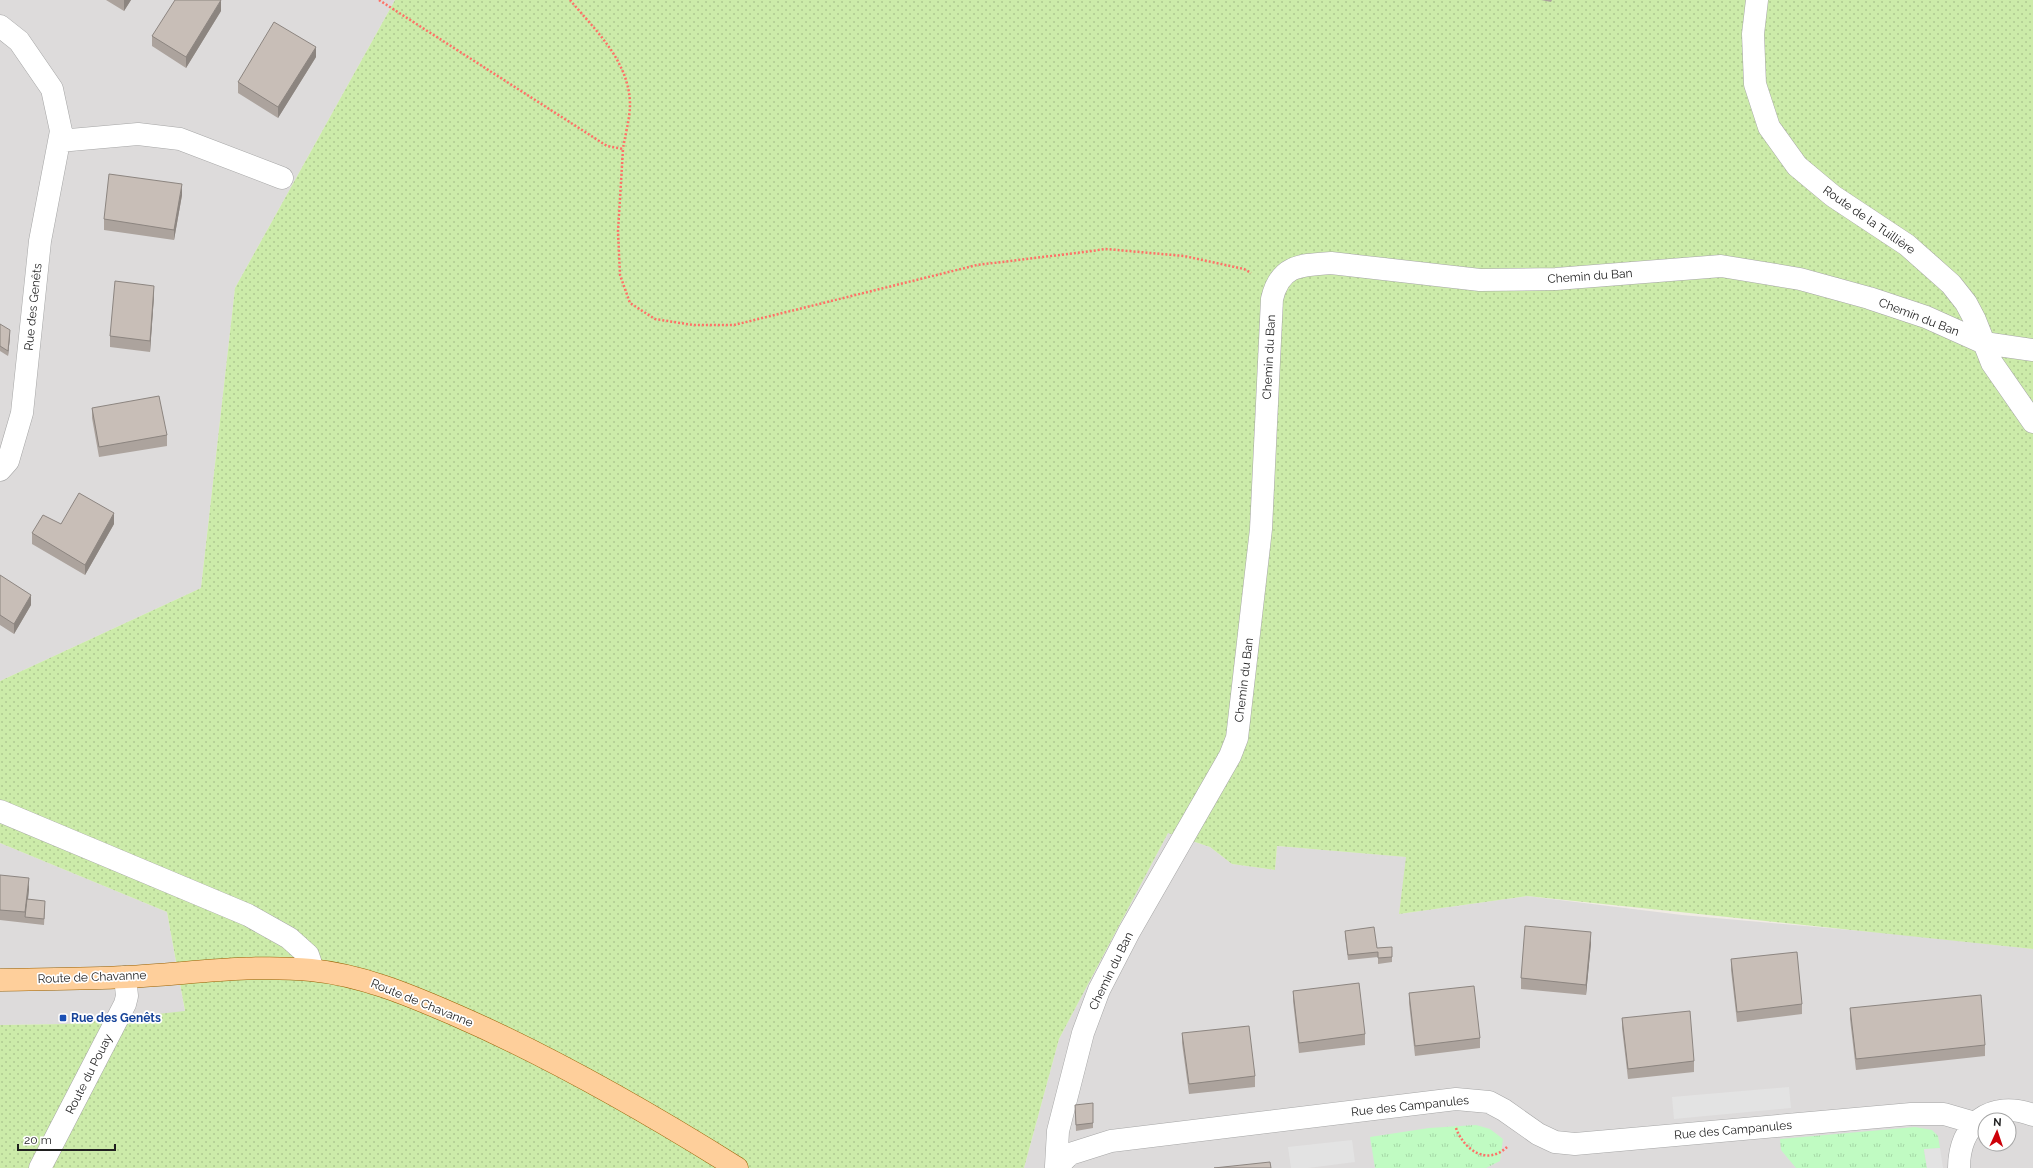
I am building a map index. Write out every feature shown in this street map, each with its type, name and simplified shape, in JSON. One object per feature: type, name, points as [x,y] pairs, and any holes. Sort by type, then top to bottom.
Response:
[{"type":"main road","name":"Route de Chavanne","points":[[0,980],[125,977],[242,968],[278,967],[313,970],[356,977],[405,994],[496,1032],[648,1113],[737,1168]]},
{"type":"street","name":"Route de la Tuillière","points":[[1757,0],[1752,34],[1755,84],[1769,128],[1797,166],[1832,196],[1907,245],[1951,284],[1966,303],[1992,363],[2033,422]]},
{"type":"street","name":"Rue des Genêts","points":[[0,26],[18,41],[52,89],[61,131],[40,241],[22,413],[8,461],[0,470]]},
{"type":"street","points":[[59,141],[138,134],[180,139],[282,178]]},
{"type":"street","name":"Chemin du Ban","points":[[1056,1167],[1058,1131],[1083,1033],[1099,990],[1133,925],[1230,756],[1237,738],[1261,529],[1272,299],[1275,285],[1290,269],[1308,264],[1331,263],[1480,280],[1556,279],[1720,266],[1800,279],[1869,298],[1926,317],[1984,343],[2033,350]]},
{"type":"street","points":[[0,811],[248,915],[289,938],[308,955],[313,970]]},
{"type":"street","name":"Route du Pouay","points":[[40,1168],[125,1004],[127,996],[125,977]]},
{"type":"street","name":"Rue des Campanules","points":[[1056,1167],[1070,1154],[1111,1141],[1451,1100],[1474,1099],[1490,1102],[1538,1134],[1555,1142],[1575,1144],[1911,1114],[1944,1114],[1975,1123]]},
{"type":"street","points":[[1959,1168],[1959,1153],[1964,1136],[1975,1123],[1988,1114],[2004,1110],[2020,1110],[2033,1115]]},
{"type":"path","points":[[379,0],[607,146],[623,149]]},
{"type":"path","points":[[570,0],[606,43],[623,68],[630,104],[623,149],[618,231],[620,276],[630,303],[655,318],[693,325],[734,325],[977,265],[1106,249],[1184,256],[1244,269],[1275,285]]},
{"type":"path","points":[[1451,1100],[1455,1126],[1462,1142],[1475,1154],[1494,1155],[1503,1151],[1524,1124]]},
{"type":"shaded area","points":[[0,0],[395,0],[235,288],[201,588],[0,681]]},
{"type":"shaded area","points":[[1168,833],[1210,847],[1232,864],[1275,870],[1277,846],[1407,857],[1399,914],[1527,896],[1682,915],[1895,934],[2033,949],[2033,1168],[1024,1168],[1059,1039]]},
{"type":"shaded area","points":[[0,843],[167,912],[185,1012],[66,1024],[0,1025]]},
{"type":"shaded area","points":[[1789,1087],[1791,1108],[1674,1119],[1672,1097]]},
{"type":"shaded area","points":[[1352,1140],[1355,1162],[1308,1168],[1291,1168],[1288,1147]]},
{"type":"shaded area","points":[[1940,1148],[1943,1168],[1927,1168],[1924,1149]]},
{"type":"green space","points":[[395,0],[2033,0],[2033,949],[1527,896],[1399,914],[1406,857],[1277,846],[1275,870],[1232,864],[1210,847],[1168,833],[1059,1039],[1024,1168],[0,1168],[0,1025],[66,1024],[185,1011],[167,912],[0,843],[0,681],[201,588],[235,288]]},
{"type":"green space","points":[[1476,1125],[1490,1129],[1503,1139],[1500,1161],[1486,1168],[1375,1168],[1370,1137],[1429,1128]]},
{"type":"green space","points":[[1915,1127],[1932,1130],[1938,1136],[1940,1148],[1924,1150],[1927,1168],[1796,1168],[1781,1150],[1780,1139]]},
{"type":"building","points":[[175,0],[221,0],[186,57],[152,36]]},
{"type":"building","points":[[274,22],[316,47],[278,107],[238,82]]},
{"type":"building","points":[[109,174],[182,184],[174,230],[104,219]]},
{"type":"building","points":[[115,281],[154,286],[150,341],[110,336]]},
{"type":"building","points":[[0,324],[10,330],[8,351],[0,346]]},
{"type":"building","points":[[159,396],[167,435],[99,447],[92,408]]},
{"type":"building","points":[[79,493],[114,513],[85,565],[32,533],[43,515],[61,524]]},
{"type":"building","points":[[0,575],[31,595],[14,624],[0,615]]},
{"type":"building","points":[[0,875],[29,878],[25,912],[0,910]]},
{"type":"building","points":[[27,899],[45,901],[44,919],[25,917]]},
{"type":"building","points":[[1525,926],[1591,932],[1586,985],[1521,978]]},
{"type":"building","points":[[1374,927],[1377,948],[1392,947],[1392,957],[1378,958],[1378,952],[1348,955],[1345,931]]},
{"type":"building","points":[[1797,952],[1802,1004],[1737,1012],[1731,959]]},
{"type":"building","points":[[1359,983],[1365,1034],[1299,1043],[1293,991]]},
{"type":"building","points":[[1474,986],[1480,1038],[1415,1046],[1409,993]]},
{"type":"building","points":[[1981,995],[1985,1045],[1856,1059],[1850,1008]]},
{"type":"building","points":[[1690,1011],[1694,1061],[1628,1069],[1622,1018]]},
{"type":"building","points":[[1249,1026],[1255,1076],[1189,1084],[1182,1033]]},
{"type":"building","points":[[1093,1103],[1093,1123],[1076,1125],[1075,1105]]},
{"type":"building","points":[[1270,1162],[1271,1168],[1214,1168]]},
{"type":"place","name":"Rue des Genêts","points":[[63,1018]]}]
